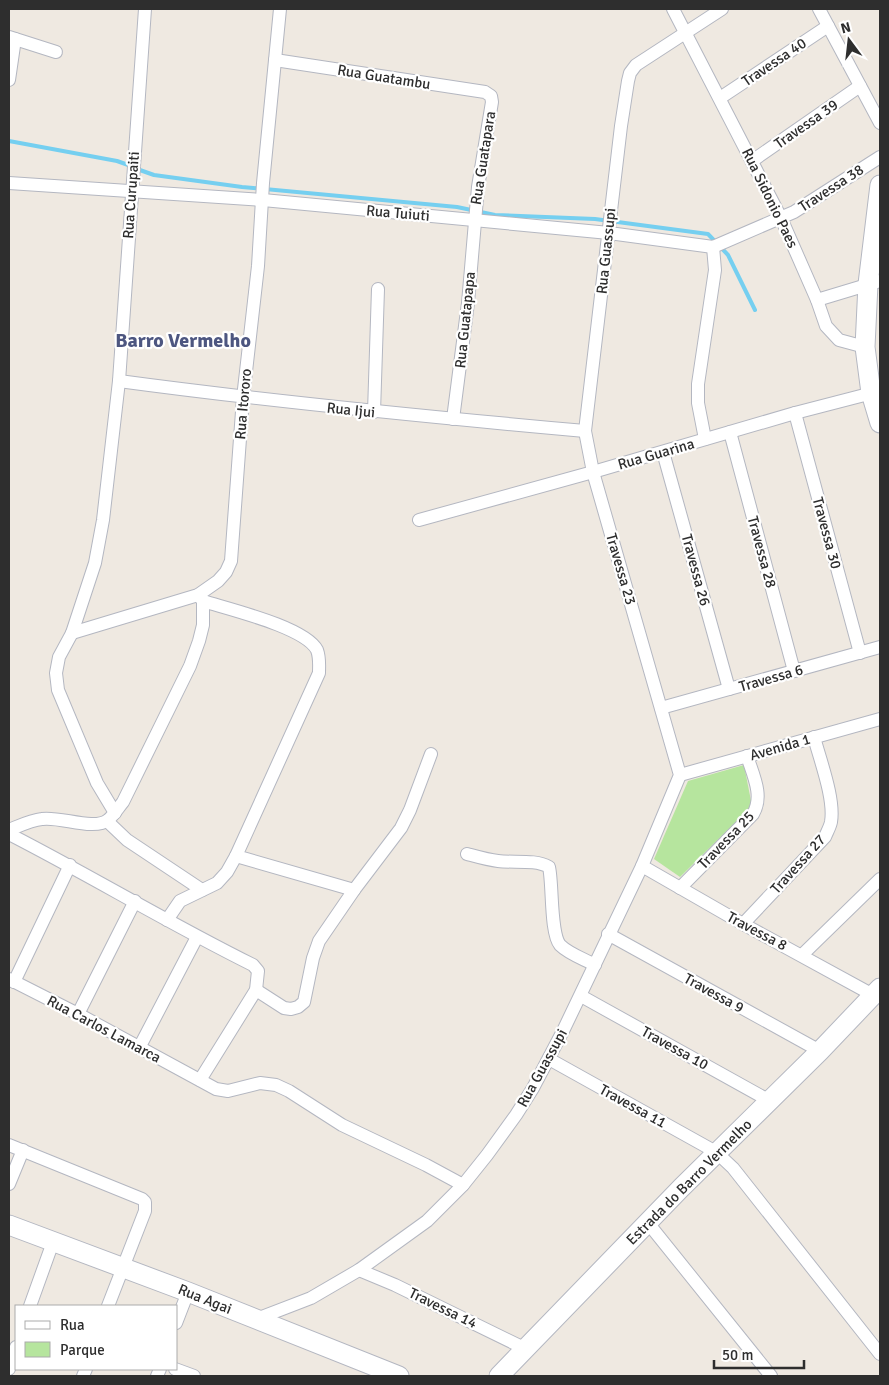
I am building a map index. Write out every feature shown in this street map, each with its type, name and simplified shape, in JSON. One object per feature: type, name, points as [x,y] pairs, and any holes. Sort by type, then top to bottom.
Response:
[{"type":"street","name":"Rua Curupaiti","points":[[145,9],[119,381],[100,537],[95,563],[72,633],[59,658],[56,680],[58,690],[111,817],[127,840],[202,890]]},
{"type":"street","name":"Rua Itororo","points":[[72,633],[200,598],[226,572],[231,561],[244,398],[258,266],[263,183],[280,9]]},
{"type":"street","name":"Rua Sidonio Paes","points":[[673,9],[782,218],[826,326],[839,340],[865,347]]},
{"type":"street","points":[[685,34],[722,9]]},
{"type":"street","points":[[819,9],[880,123]]},
{"type":"street","name":"Travessa 40","points":[[720,98],[828,26]]},
{"type":"street","name":"Rua Guassupi","points":[[584,431],[622,117],[630,72],[636,65],[685,34]]},
{"type":"street","points":[[9,80],[12,38],[56,52]]},
{"type":"street","name":"Rua Guatambu","points":[[276,60],[485,92],[491,96]]},
{"type":"street","name":"Travessa 39","points":[[752,162],[860,86]]},
{"type":"street","name":"Rua Guatapara","points":[[475,212],[492,102],[491,96]]},
{"type":"street","name":"Travessa 38","points":[[782,218],[880,157]]},
{"type":"street","name":"Rua Tuiuti","points":[[9,183],[475,212],[609,228],[718,245]]},
{"type":"street","points":[[880,185],[874,283],[865,347],[876,392],[880,423]]},
{"type":"street","name":"Rua Guatapapa","points":[[453,420],[468,303],[475,212]]},
{"type":"street","points":[[718,245],[782,218]]},
{"type":"street","name":"Rua Guarina","points":[[420,520],[705,439],[698,403],[698,384],[718,245]]},
{"type":"street","points":[[817,300],[874,283]]},
{"type":"street","points":[[374,412],[378,289]]},
{"type":"street","name":"Rua Ijui","points":[[119,381],[244,398],[374,412],[584,431]]},
{"type":"street","points":[[705,439],[876,392]]},
{"type":"street","name":"Travessa 30","points":[[795,413],[860,653]]},
{"type":"street","name":"Travessa 23","points":[[584,431],[593,472],[661,708]]},
{"type":"street","name":"Travessa 28","points":[[730,432],[794,671]]},
{"type":"street","name":"Travessa 26","points":[[663,452],[729,689]]},
{"type":"street","points":[[9,830],[42,819],[59,819],[97,824],[111,817],[123,802],[190,666],[203,625],[200,598],[290,629],[306,638],[316,649],[320,660],[319,673],[236,856],[227,872],[217,883],[180,902],[167,920]]},
{"type":"street","name":"Travessa 6","points":[[661,708],[880,647]]},
{"type":"street","points":[[661,708],[680,775]]},
{"type":"street","name":"Avenida 1","points":[[680,775],[880,720]]},
{"type":"street","name":"Travessa 27","points":[[743,924],[825,836],[831,825],[830,801],[814,737]]},
{"type":"street","points":[[256,990],[284,1008],[291,1010],[304,1002],[313,958],[319,941],[400,828],[410,810],[431,754]]},
{"type":"street","name":"Travessa 25","points":[[680,888],[758,807],[758,797],[747,756]]},
{"type":"street","name":"Rua Guassupi","points":[[254,1320],[312,1298],[359,1270],[427,1221],[463,1185],[516,1115],[549,1059],[642,866],[680,775]]},
{"type":"street","points":[[9,834],[135,901],[197,937],[253,965],[258,971],[256,990],[200,1080]]},
{"type":"street","points":[[467,854],[498,861],[533,862],[549,866],[556,937],[559,944],[595,965]]},
{"type":"street","points":[[236,856],[354,890]]},
{"type":"street","points":[[11,980],[70,866]]},
{"type":"street","name":"Travessa 8","points":[[642,866],[743,924],[877,991]]},
{"type":"street","points":[[802,955],[880,879]]},
{"type":"street","points":[[78,1014],[135,901]]},
{"type":"street","name":"Travessa 9","points":[[608,934],[820,1051]]},
{"type":"street","points":[[139,1048],[197,937]]},
{"type":"street","name":"Rua Carlos Lamarca","points":[[11,980],[216,1089],[228,1091],[260,1083],[276,1085],[289,1091],[342,1125],[463,1185]]},
{"type":"street","name":"Estrada do Barro Vermelho","points":[[499,1376],[716,1152],[820,1051],[877,991]]},
{"type":"street","name":"Travessa 10","points":[[581,996],[770,1101]]},
{"type":"street","name":"Travessa 11","points":[[549,1059],[716,1152],[733,1168],[880,1354]]},
{"type":"street","points":[[9,1145],[142,1199],[145,1202],[145,1211],[108,1305]]},
{"type":"street","points":[[9,1184],[22,1150]]},
{"type":"street","points":[[648,1223],[772,1376]]},
{"type":"street","name":"Rua Agai","points":[[9,1226],[188,1292],[254,1320],[399,1376]]},
{"type":"street","points":[[30,1305],[53,1242]]},
{"type":"street","name":"Travessa 14","points":[[359,1270],[396,1285],[526,1349]]},
{"type":"street","points":[[178,1318],[188,1292]]},
{"type":"street","points":[[9,1368],[15,1350]]},
{"type":"street","points":[[178,1370],[194,1376]]},
{"type":"green space","points":[[744,765],[752,806],[680,877],[654,859],[688,781]]},
{"type":"waterway","points":[[9,141],[117,161],[131,166]]},
{"type":"waterway","points":[[137,169],[154,175],[242,187],[457,207],[495,215],[595,219],[708,234],[728,255],[755,310]]},
{"type":"district","name":"Barro Vermelho","points":[[183,340]]}]
